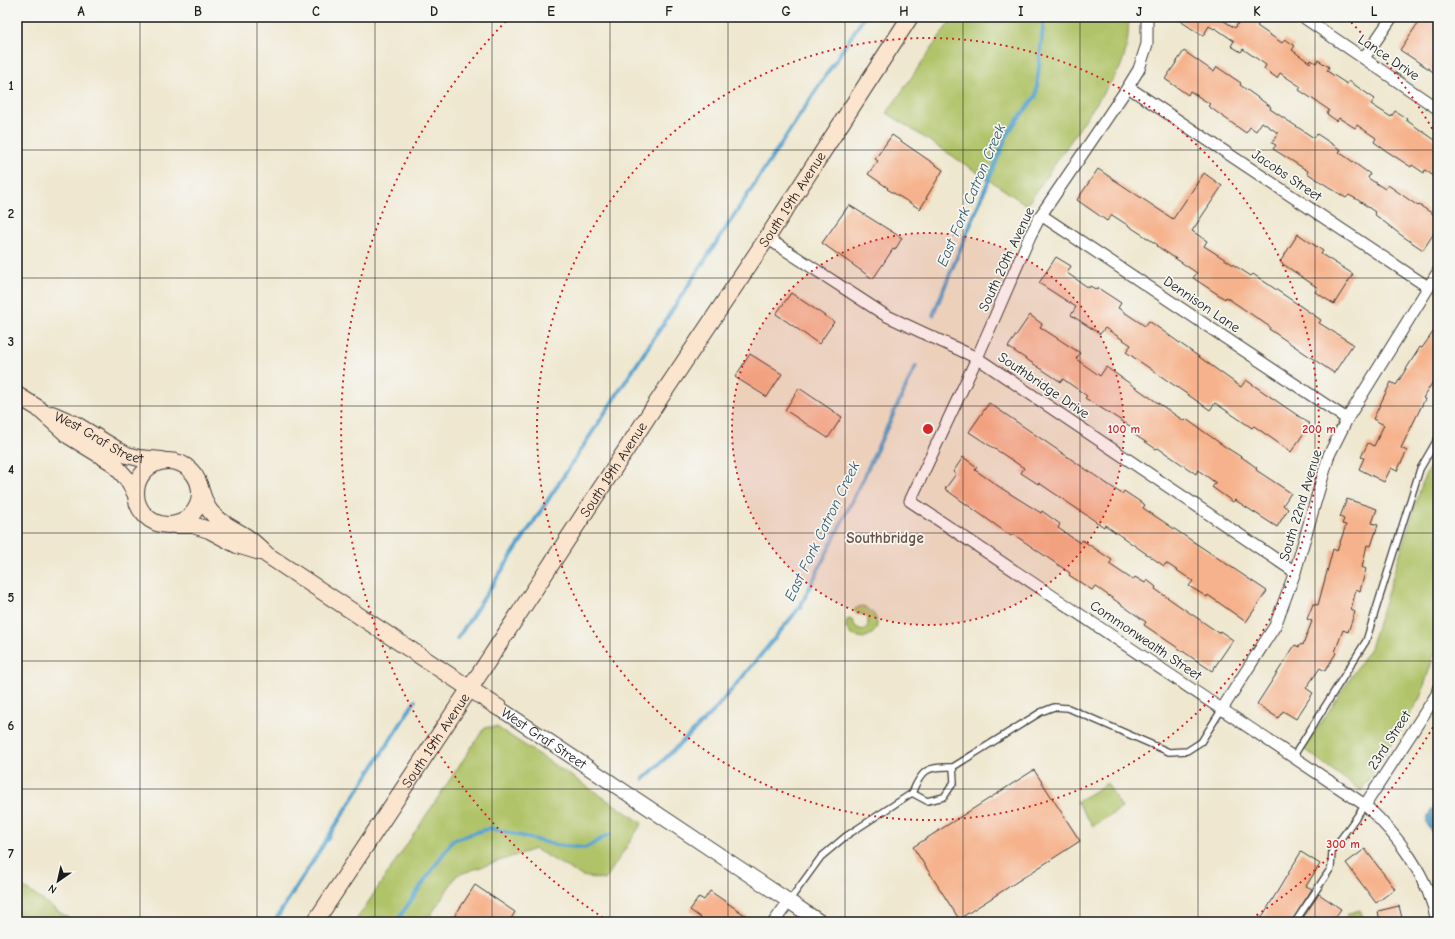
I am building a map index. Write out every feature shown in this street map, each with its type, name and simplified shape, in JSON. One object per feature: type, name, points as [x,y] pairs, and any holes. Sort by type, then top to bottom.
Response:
[{"type":"main road","name":"South 19th Avenue","points":[[315,922],[910,17]]},
{"type":"main road","name":"West Graf Street","points":[[17,395],[38,408],[75,424],[127,455],[139,458],[163,460]]},
{"type":"main road","name":"West Graf Street","points":[[38,408],[69,436],[113,463],[127,479],[135,493]]},
{"type":"main road","points":[[163,460],[179,462],[186,466],[192,471],[199,484],[200,492],[196,507],[186,519],[172,525],[156,523],[144,514],[136,501],[135,493],[139,478],[143,471],[156,462],[163,460]]},
{"type":"main road","name":"West Graf Street","points":[[199,484],[205,501],[217,518],[226,525],[249,539],[267,555],[499,708]]},
{"type":"main road","name":"West Graf Street","points":[[172,525],[194,525],[209,530],[237,545],[267,555]]},
{"type":"street","name":"South 20th Avenue","points":[[910,501],[977,358],[1030,236],[1041,215],[1139,69],[1147,44],[1147,17]]},
{"type":"street","name":"Lance Drive","points":[[1304,17],[1438,108]]},
{"type":"street","points":[[1364,58],[1392,17]]},
{"type":"street","name":"Jacobs Street","points":[[1128,87],[1428,287]]},
{"type":"street","name":"Dennison Lane","points":[[1041,215],[1347,419]]},
{"type":"street","name":"Southbridge Drive","points":[[766,238],[885,315],[977,358],[1295,572]]},
{"type":"street","name":"South 22nd Avenue","points":[[1222,709],[1275,626],[1295,572],[1329,455],[1347,419],[1438,272]]},
{"type":"street","name":"Commonwealth Street","points":[[910,501],[1365,805],[1394,834],[1411,859],[1424,882],[1437,922]]},
{"type":"street","name":"23rd Street","points":[[1365,805],[1437,694],[1438,689]]},
{"type":"street","name":"West Graf Street","points":[[499,708],[820,922]]},
{"type":"street","points":[[774,922],[789,901]]},
{"type":"lane","points":[[1293,757],[1366,641],[1420,469],[1438,438]]},
{"type":"lane","points":[[789,901],[821,857],[846,836],[912,793],[922,775],[928,769],[938,766],[953,767],[1041,712],[1054,707],[1068,708],[1169,752],[1187,751],[1201,742],[1222,709]]},
{"type":"lane","points":[[912,793],[927,801],[944,797],[954,782],[953,767]]},
{"type":"lane","points":[[1295,922],[1331,868],[1332,851],[1365,805]]},
{"type":"green space","points":[[953,17],[1129,17],[1126,50],[1119,70],[1027,205],[887,113]]},
{"type":"green space","points":[[1438,453],[1438,643],[1420,698],[1361,791],[1304,749],[1370,648],[1425,475]]},
{"type":"green space","points":[[863,606],[874,614],[877,626],[872,634],[863,638],[851,635],[846,628],[847,620],[849,619],[852,620],[857,628],[866,628],[868,622],[867,617],[857,614],[854,610]]},
{"type":"green space","points":[[485,727],[497,727],[642,823],[605,880],[582,876],[535,849],[457,875],[426,922],[355,922]]},
{"type":"green space","points":[[1107,783],[1122,808],[1093,826],[1077,802]]},
{"type":"green space","points":[[17,883],[74,922],[17,922]]},
{"type":"green space","points":[[1360,910],[1365,922],[1343,922],[1349,913]]},
{"type":"water","points":[[1438,807],[1438,844],[1426,822],[1431,809]]},
{"type":"building","points":[[1174,17],[1222,17],[1221,19],[1235,28],[1242,17],[1254,17],[1260,22],[1257,26],[1282,43],[1285,39],[1295,46],[1292,50],[1310,63],[1311,60],[1316,63],[1318,60],[1329,67],[1327,71],[1347,84],[1349,81],[1375,99],[1371,104],[1391,117],[1395,111],[1438,142],[1438,179],[1425,170],[1424,173],[1412,165],[1411,167],[1385,150],[1374,142],[1376,138],[1357,125],[1355,128],[1339,118],[1337,121],[1327,114],[1329,110],[1299,90],[1301,87],[1280,73],[1277,78],[1264,69],[1266,65],[1243,49],[1241,52],[1231,46],[1234,41],[1215,28],[1214,29],[1209,26],[1203,36]]},
{"type":"building","points":[[1422,17],[1438,17],[1438,75],[1400,50]]},
{"type":"building","points":[[1184,51],[1214,72],[1217,67],[1241,83],[1240,85],[1271,107],[1270,109],[1314,138],[1317,134],[1341,150],[1339,152],[1370,174],[1368,178],[1385,189],[1388,185],[1418,206],[1419,205],[1438,217],[1438,227],[1423,250],[1401,235],[1374,214],[1375,212],[1358,200],[1349,195],[1346,198],[1307,173],[1308,171],[1273,149],[1276,145],[1272,143],[1278,133],[1262,122],[1256,131],[1250,127],[1246,133],[1208,106],[1210,104],[1190,91],[1188,95],[1165,79]]},
{"type":"building","points":[[892,135],[943,170],[920,209],[887,189],[888,188],[868,174],[878,161],[875,159]]},
{"type":"building","points":[[1098,169],[1173,219],[1204,173],[1222,186],[1192,231],[1207,241],[1204,246],[1251,276],[1253,274],[1321,320],[1319,323],[1353,344],[1334,373],[1269,329],[1270,327],[1226,297],[1225,299],[1193,278],[1197,273],[1157,246],[1158,245],[1112,215],[1107,221],[1077,200]]},
{"type":"building","points":[[849,205],[902,238],[895,250],[893,249],[873,279],[822,243]]},
{"type":"building","points":[[1298,234],[1323,251],[1321,254],[1353,274],[1334,304],[1315,292],[1318,288],[1280,262]]},
{"type":"building","points":[[1056,257],[1071,266],[1067,273],[1089,288],[1090,286],[1097,290],[1098,288],[1121,303],[1118,308],[1145,326],[1149,321],[1241,387],[1246,380],[1310,424],[1291,452],[1254,426],[1252,428],[1215,403],[1210,410],[1126,352],[1131,345],[1105,328],[1100,334],[1071,315],[1076,307],[1039,283]]},
{"type":"building","points":[[791,293],[834,322],[819,344],[776,314]]},
{"type":"building","points":[[1030,315],[1042,324],[1040,327],[1080,353],[1076,359],[1100,376],[1106,367],[1184,421],[1186,419],[1257,468],[1256,470],[1291,493],[1283,505],[1288,509],[1277,527],[1235,500],[1233,502],[1212,487],[1216,483],[1198,470],[1196,474],[1158,448],[1156,449],[1135,435],[1138,431],[1085,398],[1087,396],[1063,379],[1061,382],[1008,347]]},
{"type":"building","points":[[1438,325],[1438,383],[1434,380],[1423,398],[1425,399],[1401,448],[1407,451],[1397,471],[1391,468],[1384,482],[1359,469],[1364,458],[1361,457],[1368,443],[1374,446],[1384,425],[1373,419],[1391,382],[1396,385],[1420,347],[1422,348]]},
{"type":"building","points":[[750,354],[782,374],[767,397],[735,377]]},
{"type":"building","points":[[799,388],[842,417],[828,438],[785,410]]},
{"type":"building","points":[[989,403],[1122,494],[1124,491],[1145,505],[1143,508],[1267,591],[1246,622],[1208,595],[1207,597],[1189,586],[1193,581],[1166,563],[1164,566],[1105,525],[1104,527],[1039,483],[1038,484],[1021,473],[1024,468],[969,432]]},
{"type":"building","points":[[963,457],[977,467],[975,470],[1001,488],[1041,513],[1042,511],[1060,524],[1058,528],[1080,543],[1082,540],[1112,560],[1109,564],[1133,580],[1135,577],[1145,583],[1147,580],[1156,587],[1155,589],[1219,633],[1220,631],[1233,640],[1212,671],[1144,625],[1146,622],[1095,586],[1092,590],[1069,575],[1070,573],[1013,534],[1011,536],[945,489],[956,474],[953,472]]},
{"type":"building","points":[[1347,499],[1377,509],[1372,523],[1378,525],[1371,546],[1367,545],[1362,567],[1366,569],[1360,591],[1356,589],[1351,610],[1355,612],[1348,632],[1343,630],[1335,652],[1336,653],[1325,671],[1320,668],[1306,688],[1313,693],[1296,719],[1283,711],[1278,718],[1257,704],[1295,645],[1299,647],[1301,644],[1303,645],[1312,621],[1307,619],[1313,604],[1318,605],[1333,549],[1337,551],[1346,525],[1342,524],[1344,519],[1340,517]]},
{"type":"building","points":[[1034,770],[1080,841],[959,919],[913,847]]},
{"type":"building","points":[[1365,849],[1395,889],[1376,903],[1346,863]]},
{"type":"building","points":[[1301,852],[1320,864],[1306,886],[1312,889],[1291,922],[1259,922]]},
{"type":"building","points":[[475,885],[515,912],[509,922],[462,922],[454,917]]},
{"type":"building","points":[[710,891],[755,922],[698,922],[701,918],[690,910],[699,897],[704,900]]},
{"type":"building","points":[[1319,894],[1341,909],[1332,922],[1300,922]]},
{"type":"building","points":[[1399,906],[1403,922],[1380,922],[1378,911]]},
{"type":"waterway","points":[[457,639],[864,17]]},
{"type":"waterway","name":"East Fork Catron Creek","points":[[933,315],[1009,131],[1036,96],[1044,17]]},
{"type":"waterway","name":"East Fork Catron Creek","points":[[644,779],[712,713],[800,607],[916,366]]},
{"type":"waterway","points":[[274,922],[415,701]]},
{"type":"waterway","name":"East Fork Catron Creek","points":[[396,922],[453,840],[490,828],[556,845],[585,848],[610,834]]},
{"type":"district","name":"Southbridge","points":[[885,538]]}]
